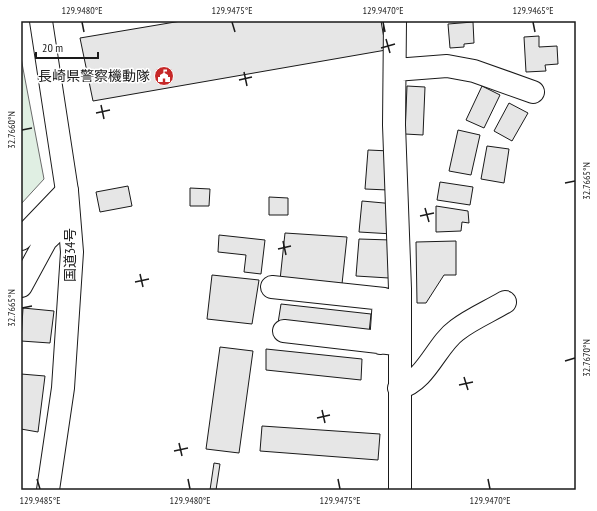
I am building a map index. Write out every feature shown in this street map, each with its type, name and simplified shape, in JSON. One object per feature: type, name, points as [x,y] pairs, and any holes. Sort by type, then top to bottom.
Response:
[{"type":"main road","name":"国道34号","points":[[41,21],[67,191],[72,252],[63,388],[48,490]]},
{"type":"main road","points":[[390,344],[395,21]]},
{"type":"main road","points":[[394,70],[447,66],[474,71],[533,92]]},
{"type":"main road","points":[[21,239],[67,191]]},
{"type":"main road","points":[[21,286],[46,240],[69,218]]},
{"type":"main road","points":[[272,287],[384,299],[390,344],[399,388],[400,490]]},
{"type":"main road","points":[[399,388],[408,386],[423,372],[456,330],[505,302]]},
{"type":"main road","points":[[284,331],[390,344]]},
{"type":"green space","points":[[21,58],[44,179],[21,204]]},
{"type":"building","name":"長崎県警察機動隊","points":[[181,21],[381,21],[386,50],[93,101],[80,38]]},
{"type":"building","points":[[473,22],[474,43],[464,44],[464,47],[450,48],[448,24]]},
{"type":"building","points":[[539,36],[539,47],[557,46],[558,64],[545,65],[546,71],[526,72],[524,37]]},
{"type":"building","points":[[407,86],[425,87],[423,135],[405,134]]},
{"type":"building","points":[[482,86],[500,95],[484,128],[466,120]]},
{"type":"building","points":[[509,103],[528,113],[512,141],[494,131]]},
{"type":"building","points":[[458,130],[480,135],[471,175],[449,171]]},
{"type":"building","points":[[487,146],[509,149],[504,183],[481,179]]},
{"type":"building","points":[[368,150],[390,151],[388,190],[365,189]]},
{"type":"building","points":[[440,182],[473,187],[470,205],[437,200]]},
{"type":"building","points":[[128,186],[132,206],[100,212],[96,192]]},
{"type":"building","points":[[190,188],[210,189],[209,206],[190,206]]},
{"type":"building","points":[[269,197],[288,198],[288,215],[269,215]]},
{"type":"building","points":[[362,201],[395,204],[393,234],[359,232]]},
{"type":"building","points":[[436,206],[468,211],[469,223],[462,222],[461,231],[436,232]]},
{"type":"building","points":[[285,233],[347,237],[342,284],[280,280]]},
{"type":"building","points":[[219,235],[265,240],[261,274],[244,272],[246,255],[218,252]]},
{"type":"building","points":[[359,239],[391,240],[389,278],[356,276]]},
{"type":"building","points":[[456,241],[456,275],[444,275],[426,303],[417,303],[416,242]]},
{"type":"building","points":[[212,275],[259,280],[252,324],[207,319]]},
{"type":"building","points":[[281,304],[371,314],[369,333],[278,323]]},
{"type":"building","points":[[23,308],[54,311],[50,343],[21,341]]},
{"type":"building","points":[[220,347],[253,351],[239,453],[206,449]]},
{"type":"building","points":[[266,349],[362,359],[361,380],[266,370]]},
{"type":"building","points":[[21,374],[45,376],[38,432],[21,429]]},
{"type":"building","points":[[262,426],[380,434],[378,460],[260,451]]},
{"type":"building","points":[[214,463],[220,464],[216,490],[210,490]]},
{"type":"place","name":"長崎県警察機動隊","points":[[164,76]]}]
